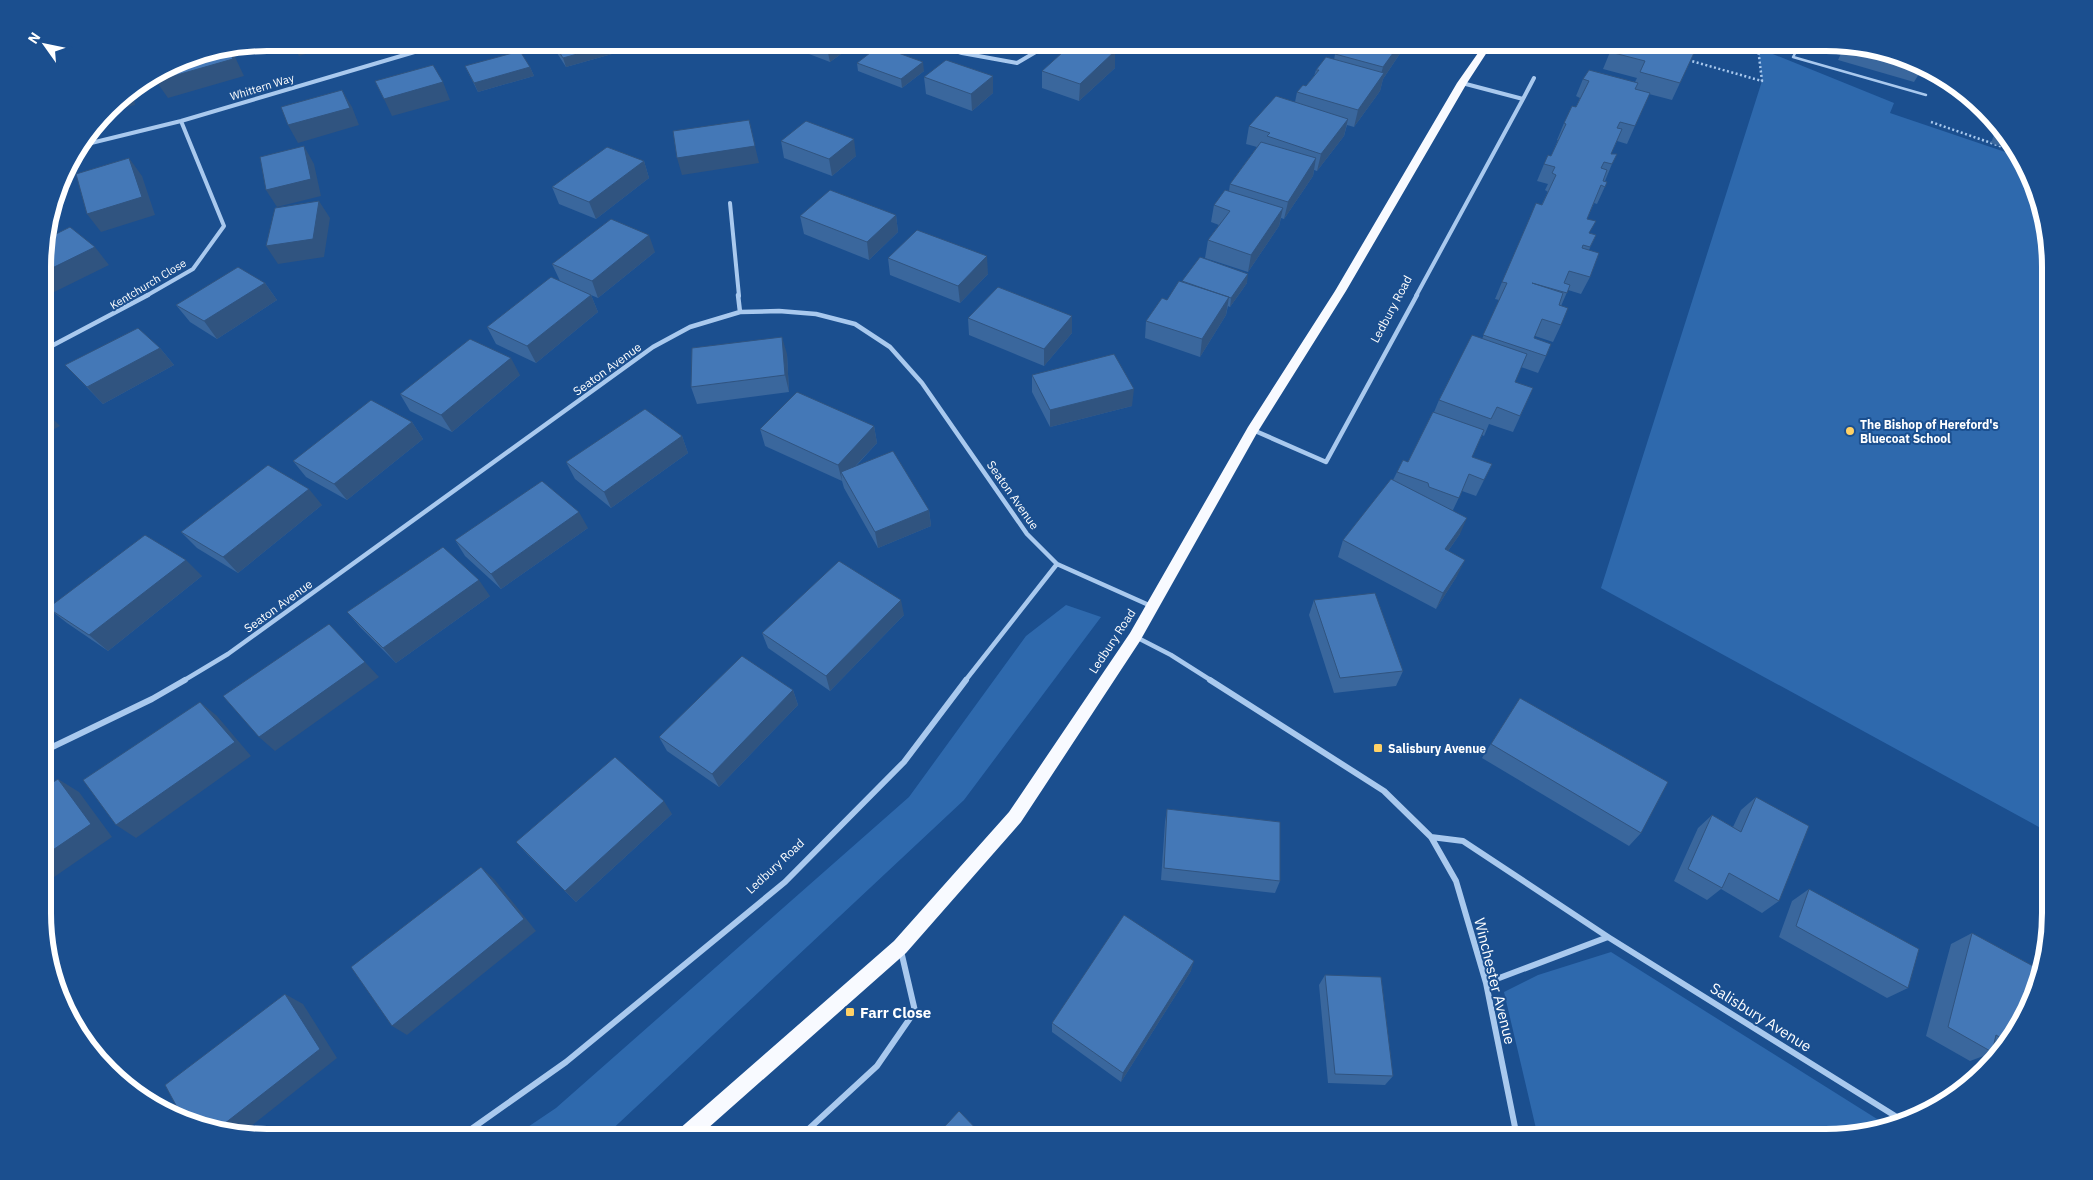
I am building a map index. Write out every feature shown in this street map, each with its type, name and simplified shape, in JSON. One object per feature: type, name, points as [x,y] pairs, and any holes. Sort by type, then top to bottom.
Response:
[{"type":"highway","name":"Ledbury Road","points":[[694,1129],[900,947],[1015,817],[1135,637],[1252,430],[1340,291],[1462,83],[1483,51]]},
{"type":"street","name":"Whittern Way","points":[[91,143],[181,121],[414,51]]},
{"type":"street","points":[[956,51],[1017,63],[1036,51]]},
{"type":"street","name":"Ledbury Road","points":[[1252,430],[1326,462],[1534,78]]},
{"type":"street","points":[[1462,83],[1523,99]]},
{"type":"street","name":"Kentchurch Close","points":[[51,346],[123,310],[193,269],[224,226],[181,121]]},
{"type":"street","points":[[730,203],[740,312]]},
{"type":"street","name":"Seaton Avenue","points":[[51,749],[152,699],[228,654],[653,347],[690,327],[740,312],[779,310],[816,314],[855,324],[890,347],[922,383],[1027,534],[1057,564],[1125,596],[1153,606]]},
{"type":"street","name":"Ledbury Road","points":[[473,1129],[566,1062],[785,882],[904,762],[1005,628],[1057,564]]},
{"type":"street","points":[[1135,637],[1171,655],[1384,791],[1431,837]]},
{"type":"street","name":"Salisbury Avenue","points":[[1431,837],[1463,841],[1608,937],[1896,1117]]},
{"type":"street","name":"Winchester Avenue","points":[[1431,837],[1456,881],[1486,982],[1515,1129]]},
{"type":"street","points":[[1486,982],[1608,937]]},
{"type":"street","points":[[809,1129],[878,1066],[916,1011],[900,947]]},
{"type":"lane","points":[[1796,51],[1793,57],[1926,95]]},
{"type":"shaded area","name":"The Bishop of Hereford's Bluecoat School","points":[[1758,51],[1765,51],[1894,103],[1890,113],[2009,153],[2020,171],[2030,197],[2038,225],[2042,267],[2042,829],[1601,588],[1762,81]]},
{"type":"shaded area","points":[[1066,605],[1101,617],[964,800],[613,1129],[525,1129],[556,1108],[909,797],[1026,636]]},
{"type":"shaded area","points":[[1611,952],[1881,1121],[1854,1127],[1826,1129],[1536,1129],[1504,992],[1538,975]]},
{"type":"building","points":[[520,51],[530,67],[474,83],[465,66]]},
{"type":"building","points":[[559,51],[588,51],[563,58]]},
{"type":"building","points":[[873,51],[893,51],[923,62],[901,79],[857,63]]},
{"type":"building","points":[[1064,51],[1115,51],[1080,84],[1042,71]]},
{"type":"building","points":[[1337,51],[1395,51],[1383,67],[1335,54]]},
{"type":"building","points":[[1687,51],[1694,53],[1680,83],[1640,72],[1645,61],[1610,52]]},
{"type":"building","points":[[231,54],[233,59],[159,80],[171,73],[197,63],[225,55]]},
{"type":"building","points":[[1326,57],[1384,73],[1358,110],[1297,92],[1303,85],[1306,86],[1319,70],[1316,70]]},
{"type":"building","points":[[946,60],[993,76],[971,94],[924,77]]},
{"type":"building","points":[[433,65],[443,82],[384,99],[375,81]]},
{"type":"building","points":[[1589,70],[1638,83],[1635,89],[1650,93],[1635,126],[1620,122],[1617,128],[1622,129],[1611,154],[1617,154],[1612,164],[1604,162],[1601,168],[1607,170],[1603,181],[1607,182],[1605,187],[1601,185],[1587,219],[1596,221],[1589,233],[1596,235],[1590,247],[1583,245],[1582,248],[1599,253],[1590,277],[1569,271],[1564,283],[1570,285],[1567,293],[1532,283],[1563,293],[1559,305],[1568,308],[1561,325],[1542,319],[1534,338],[1551,344],[1546,356],[1483,335],[1507,283],[1502,282],[1536,203],[1542,205],[1556,175],[1552,173],[1555,167],[1544,164],[1548,155],[1551,156],[1572,106],[1576,107],[1589,81],[1583,79]]},
{"type":"building","points":[[342,90],[350,108],[288,125],[281,107]]},
{"type":"building","points":[[1276,96],[1348,119],[1321,154],[1267,136],[1270,133],[1249,126]]},
{"type":"building","points":[[749,120],[755,146],[677,158],[673,131]]},
{"type":"building","points":[[806,121],[854,139],[829,159],[781,141]]},
{"type":"building","points":[[1261,142],[1316,158],[1288,202],[1230,184]]},
{"type":"building","points":[[304,146],[311,179],[266,190],[260,157]]},
{"type":"building","points":[[607,147],[644,161],[589,202],[552,187]]},
{"type":"building","points":[[129,158],[142,197],[87,214],[76,174]]},
{"type":"building","points":[[830,190],[896,215],[867,242],[800,216]]},
{"type":"building","points":[[1225,190],[1283,208],[1251,255],[1208,240],[1230,211],[1214,205]]},
{"type":"building","points":[[319,201],[313,239],[266,246],[275,208]]},
{"type":"building","points":[[611,219],[649,235],[592,281],[552,264]]},
{"type":"building","points":[[70,227],[95,247],[51,269],[54,235]]},
{"type":"building","points":[[917,230],[987,256],[958,286],[888,258]]},
{"type":"building","points":[[1200,257],[1248,274],[1231,298],[1182,281]]},
{"type":"building","points":[[238,267],[265,283],[204,321],[176,305]]},
{"type":"building","points":[[551,277],[591,295],[527,346],[487,327]]},
{"type":"building","points":[[1179,281],[1229,297],[1202,339],[1146,321],[1162,298],[1167,300]]},
{"type":"building","points":[[998,287],[1072,316],[1044,349],[968,318]]},
{"type":"building","points":[[138,328],[160,348],[87,387],[65,365]]},
{"type":"building","points":[[1472,335],[1527,354],[1515,382],[1533,388],[1520,416],[1497,407],[1491,419],[1439,400]]},
{"type":"building","points":[[782,337],[785,375],[691,387],[692,348]]},
{"type":"building","points":[[470,339],[511,358],[441,415],[400,394]]},
{"type":"building","points":[[1114,354],[1134,389],[1050,410],[1032,375]]},
{"type":"building","points":[[797,392],[874,426],[838,465],[760,429]]},
{"type":"building","points":[[371,400],[412,422],[334,484],[293,461]]},
{"type":"building","points":[[645,409],[682,436],[604,492],[566,462]]},
{"type":"building","points":[[1433,412],[1484,430],[1472,457],[1492,464],[1484,480],[1469,474],[1459,498],[1429,487],[1428,483],[1397,472],[1403,460],[1408,462]]},
{"type":"building","points":[[893,451],[929,510],[875,532],[841,472]]},
{"type":"building","points":[[268,465],[309,489],[223,557],[181,532]]},
{"type":"building","points":[[1391,479],[1467,518],[1445,549],[1465,560],[1443,593],[1343,540]]},
{"type":"building","points":[[542,481],[579,512],[491,574],[455,540]]},
{"type":"building","points":[[145,535],[186,560],[89,635],[51,610],[51,606]]},
{"type":"building","points":[[443,547],[479,580],[383,648],[347,612]]},
{"type":"building","points":[[839,561],[901,600],[826,676],[762,633]]},
{"type":"building","points":[[1375,593],[1403,671],[1340,678],[1314,600]]},
{"type":"building","points":[[329,624],[365,662],[259,737],[223,696]]},
{"type":"building","points":[[742,656],[793,690],[712,774],[659,737]]},
{"type":"building","points":[[1520,698],[1668,782],[1641,833],[1491,744]]},
{"type":"building","points":[[200,702],[235,742],[116,825],[83,780]]},
{"type":"building","points":[[615,757],[664,801],[565,891],[516,842]]},
{"type":"building","points":[[58,779],[91,824],[51,851],[51,784]]},
{"type":"building","points":[[1756,797],[1809,826],[1779,901],[1729,873],[1722,888],[1688,869],[1712,815],[1741,832]]},
{"type":"building","points":[[1167,809],[1280,822],[1280,881],[1164,868]]},
{"type":"building","points":[[481,867],[524,919],[392,1026],[351,967]]},
{"type":"building","points":[[1809,889],[1919,949],[1908,988],[1796,926]]},
{"type":"building","points":[[1124,915],[1194,961],[1123,1073],[1052,1023]]},
{"type":"building","points":[[1972,933],[2033,966],[2020,1009],[2001,1038],[1996,1035],[1991,1051],[1948,1027]]},
{"type":"building","points":[[1325,975],[1381,977],[1393,1076],[1335,1074]]},
{"type":"building","points":[[285,994],[320,1049],[223,1125],[179,1110],[165,1085]]},
{"type":"building","points":[[959,1111],[976,1129],[942,1129]]},
{"type":"place","name":"The Bishop of Hereford's Bluecoat School","points":[[1850,431]]},
{"type":"place","name":"Salisbury Avenue","points":[[1378,748]]},
{"type":"place","name":"Farr Close","points":[[850,1012]]}]
